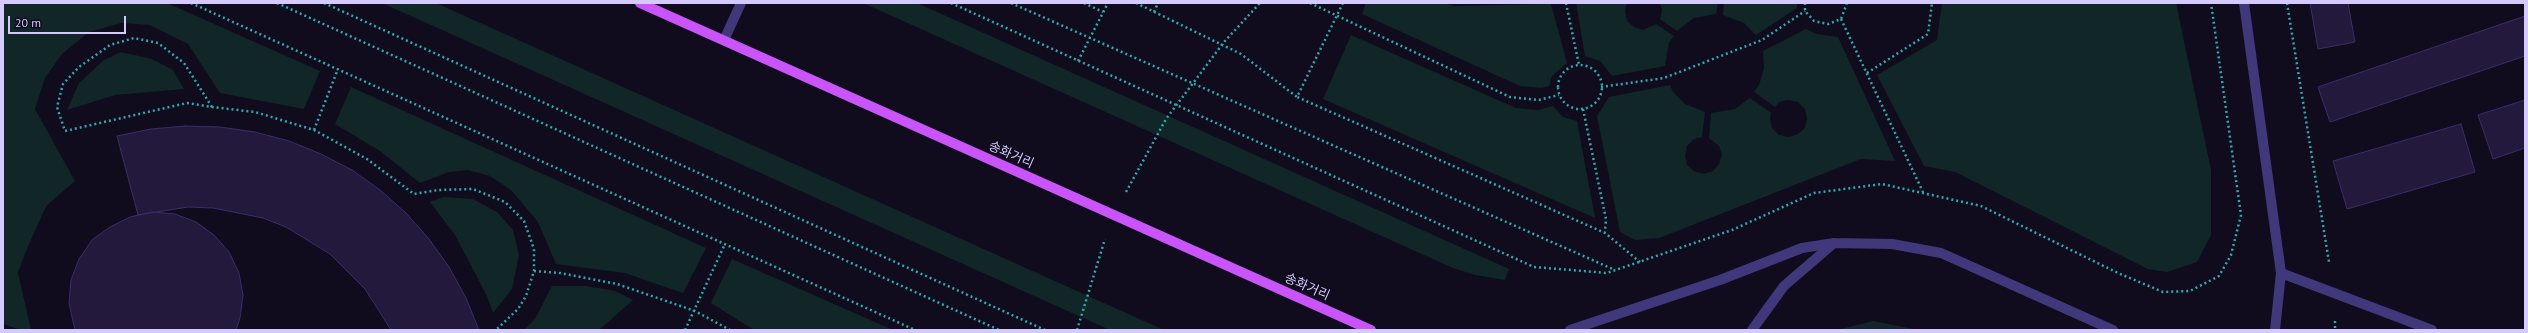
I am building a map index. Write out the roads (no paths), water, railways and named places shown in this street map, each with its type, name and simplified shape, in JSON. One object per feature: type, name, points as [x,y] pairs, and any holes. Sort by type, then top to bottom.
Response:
[{"type":"main road","name":"송화거리","points":[[640,3],[1371,330]]},
{"type":"street","points":[[724,40],[741,3]]},
{"type":"street","points":[[2244,3],[2281,273],[2275,330]]},
{"type":"street","points":[[1752,330],[1784,286],[1834,244]]},
{"type":"street","points":[[1570,330],[1705,285],[1802,248],[1834,244],[1892,244],[1941,253],[2113,330]]},
{"type":"street","points":[[2281,273],[2432,330]]}]
